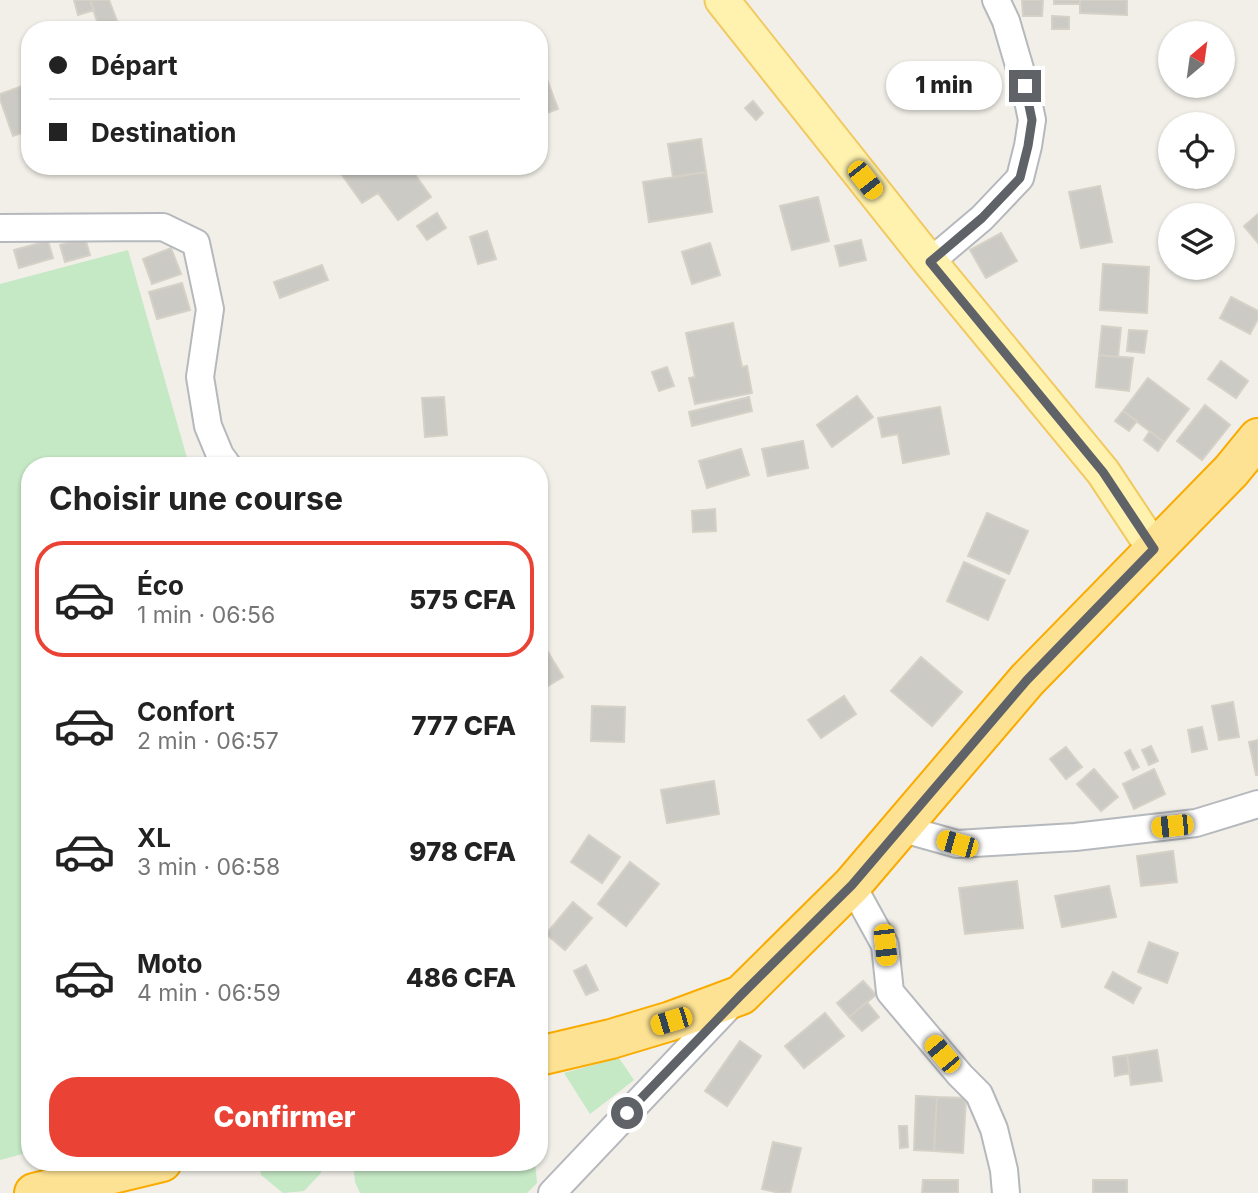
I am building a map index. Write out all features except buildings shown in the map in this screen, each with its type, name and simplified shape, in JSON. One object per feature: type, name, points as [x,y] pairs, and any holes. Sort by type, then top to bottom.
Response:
[{"type":"highway","points":[[548,1054],[611,1039],[741,995],[852,885],[1027,680],[1231,471],[1258,438]]},
{"type":"highway","points":[[34,1193],[125,1171]]},
{"type":"main road","points":[[722,0],[930,262],[1103,472],[1154,549]]},
{"type":"street","points":[[930,262],[982,218],[1020,178],[1032,120],[1006,21],[996,0]]},
{"type":"street","points":[[0,228],[163,227],[196,243],[210,309],[200,377],[208,426],[221,457]]},
{"type":"street","points":[[900,828],[957,844],[1075,837],[1196,823],[1258,804]]},
{"type":"street","points":[[852,885],[885,945],[890,992],[979,1094],[994,1129],[1004,1170],[1006,1193]]},
{"type":"street","points":[[552,1193],[741,995]]},
{"type":"green space","points":[[128,250],[187,457],[21,457],[21,1154],[0,1160],[0,284]]},
{"type":"green space","points":[[619,1058],[634,1080],[590,1114],[564,1073]]},
{"type":"green space","points":[[260,1171],[321,1171],[304,1191],[283,1193],[261,1175]]},
{"type":"green space","points":[[354,1171],[536,1171],[537,1183],[527,1193],[360,1193]]},
{"type":"route","points":[[627,1113],[852,885],[1027,680],[1154,549],[1103,472],[930,262],[982,218],[1020,178],[1032,120],[1025,86]]}]
